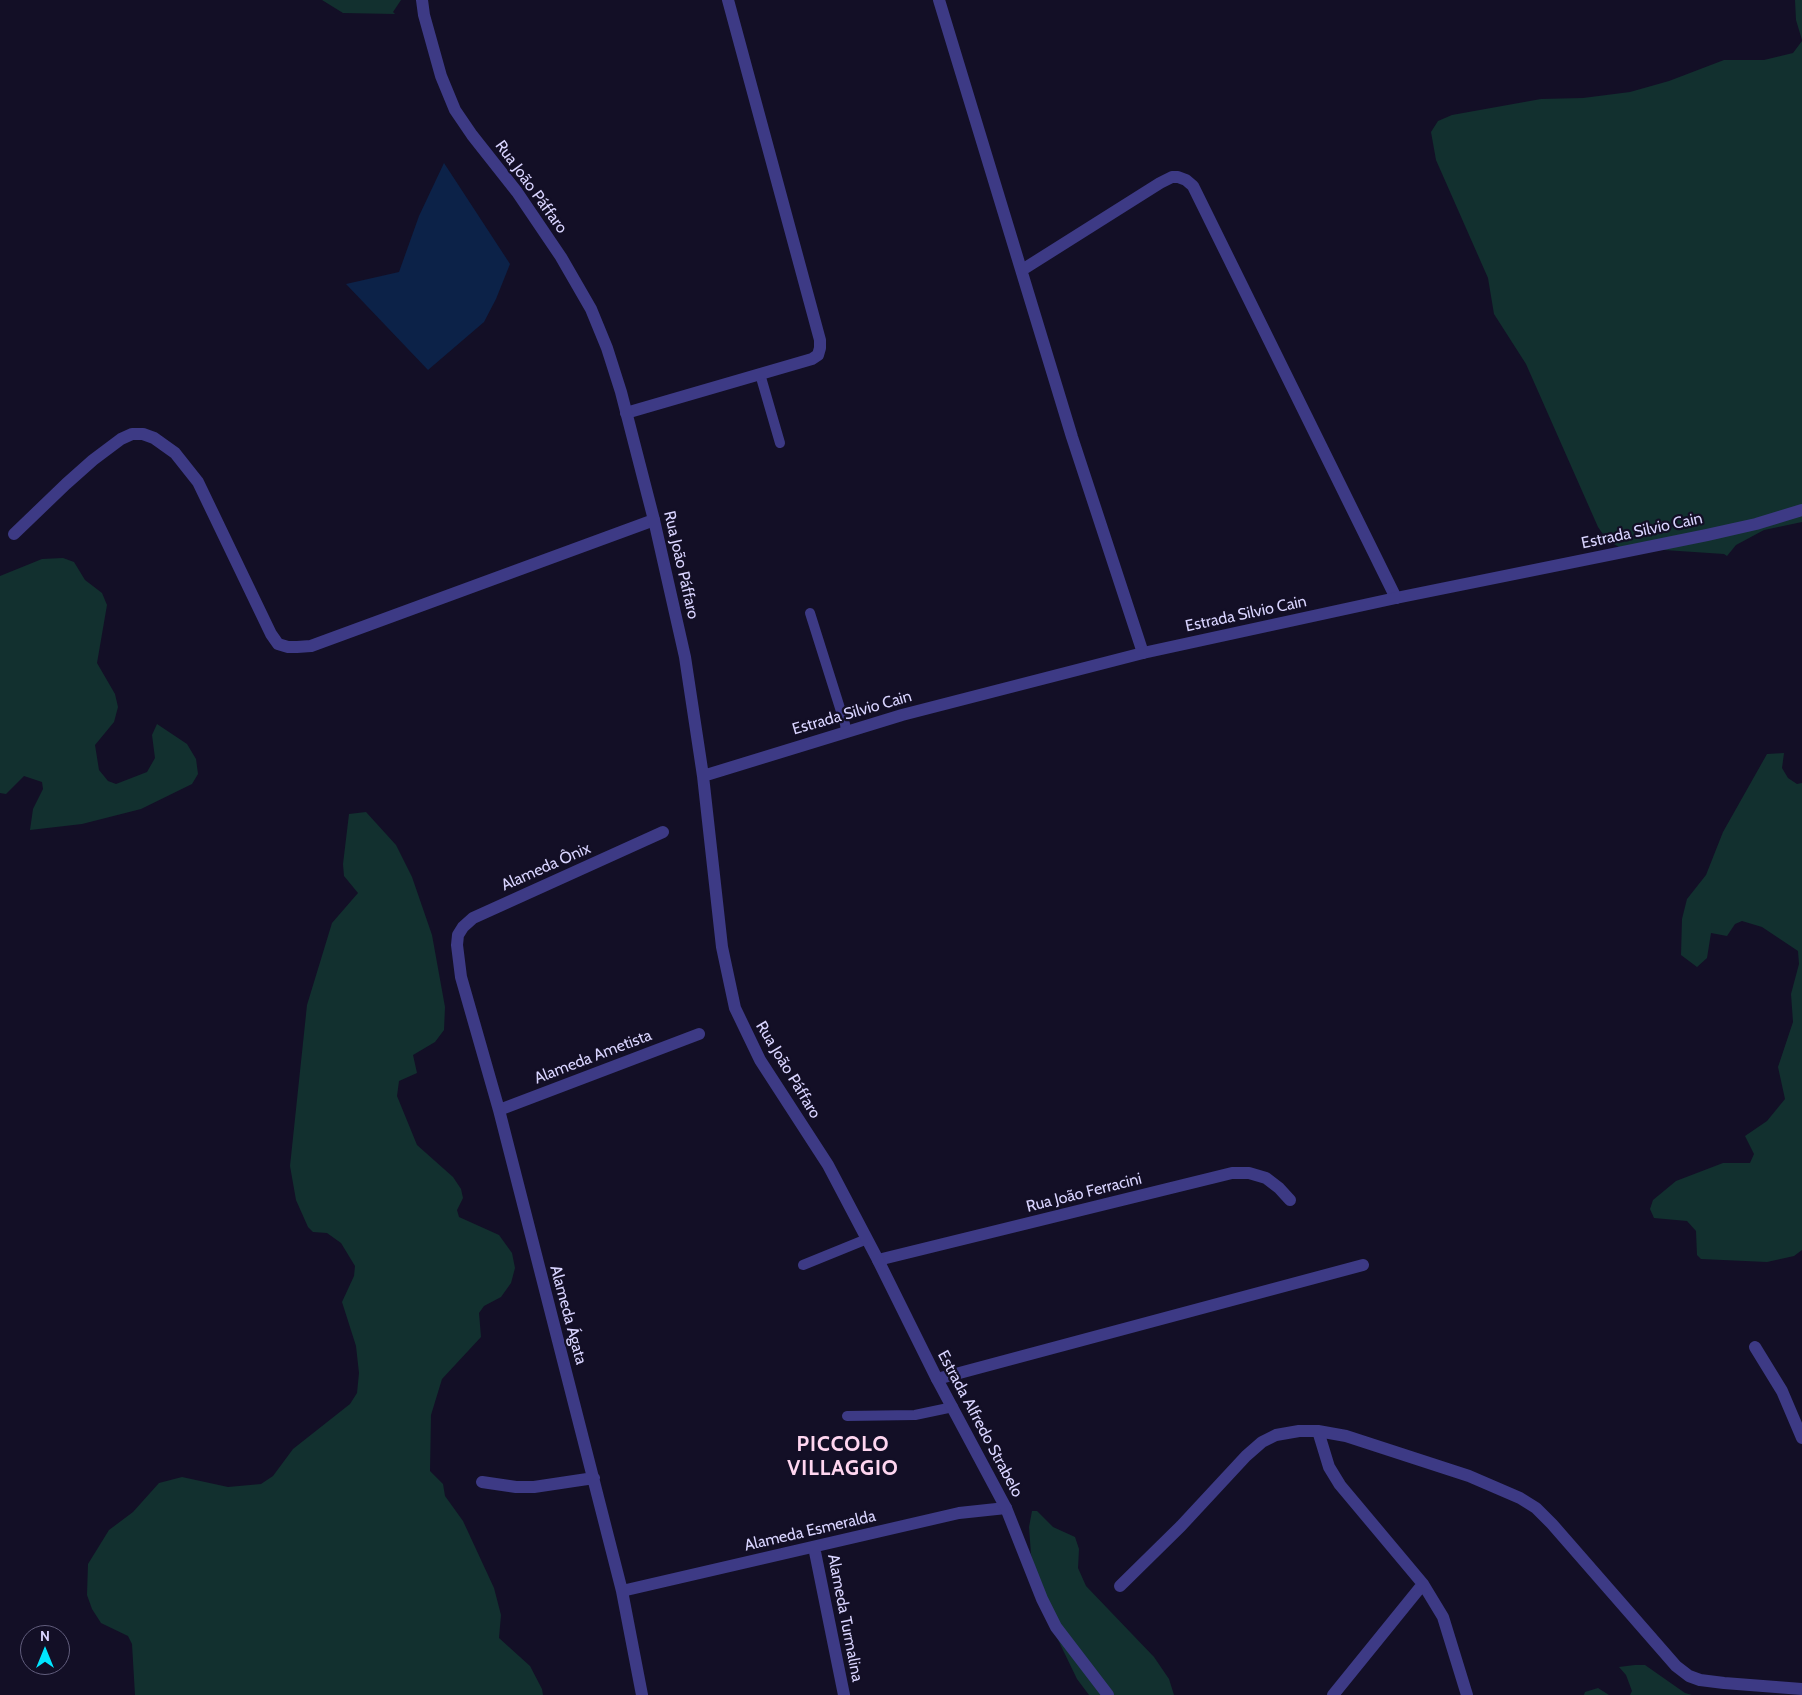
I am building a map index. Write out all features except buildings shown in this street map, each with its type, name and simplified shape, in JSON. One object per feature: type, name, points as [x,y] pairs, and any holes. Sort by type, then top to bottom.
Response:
[{"type":"street","name":"Rua João Páffaro","points":[[422,0],[424,15],[441,76],[455,110],[472,135],[518,192],[561,257],[591,309],[606,348],[626,413],[654,520],[685,657],[703,776],[722,947],[735,1008],[760,1060],[828,1165]]},
{"type":"street","points":[[626,413],[812,359],[818,355],[820,340],[728,0]]},
{"type":"street","points":[[939,0],[1072,437],[1142,653]]},
{"type":"street","points":[[1022,270],[1172,177],[1186,180],[1193,186],[1396,598]]},
{"type":"street","points":[[14,534],[93,460],[121,439],[132,434],[143,434],[154,438],[175,453],[198,482],[271,634],[278,644],[296,647],[311,646],[654,520]]},
{"type":"street","name":"Estrada Silvio Cain","points":[[703,776],[846,731],[972,696],[1142,653],[1396,598],[1707,535],[1756,524],[1802,510]]},
{"type":"street","name":"Alameda Ônix","points":[[457,945],[458,935],[463,927],[473,918],[663,832]]},
{"type":"street","name":"Alameda Ágata","points":[[457,945],[461,977],[499,1110],[622,1591],[642,1695]]},
{"type":"street","name":"Alameda Ametista","points":[[499,1110],[698,1034]]},
{"type":"street","name":"Estrada Alfredo Strabelo","points":[[828,1165],[878,1260],[937,1380],[1006,1508],[1042,1599],[1056,1627],[1108,1695]]},
{"type":"street","name":"Rua João Ferracini","points":[[878,1260],[1232,1174],[1249,1173],[1266,1178],[1290,1200]]},
{"type":"street","points":[[937,1380],[1363,1265]]},
{"type":"street","points":[[1754,1347],[1782,1391],[1802,1438]]},
{"type":"street","points":[[1318,1431],[1329,1467],[1340,1485],[1423,1584],[1443,1617],[1467,1695]]},
{"type":"street","points":[[1120,1586],[1181,1526],[1246,1456],[1262,1442],[1276,1435],[1318,1431],[1346,1436],[1469,1476],[1520,1498],[1536,1508],[1676,1666],[1689,1676],[1724,1684],[1802,1689]]},
{"type":"street","points":[[482,1482],[516,1487],[534,1487],[594,1478]]},
{"type":"street","name":"Alameda Esmeralda","points":[[622,1591],[959,1513],[1006,1508]]},
{"type":"street","name":"Alameda Turmalina","points":[[814,1547],[844,1695]]},
{"type":"street","points":[[1333,1695],[1423,1584]]},
{"type":"lane","points":[[760,374],[780,442]]},
{"type":"lane","points":[[810,614],[846,731]]},
{"type":"lane","points":[[803,1265],[867,1239]]},
{"type":"lane","points":[[847,1416],[915,1415],[953,1407]]},
{"type":"green space","points":[[322,0],[401,0],[393,12],[395,14],[343,13]]},
{"type":"green space","points":[[1795,0],[1802,0],[1802,40],[1796,20]]},
{"type":"green space","points":[[1802,41],[1802,522],[1764,530],[1736,545],[1727,556],[1724,554],[1619,547],[1607,540],[1598,527],[1526,364],[1494,314],[1488,278],[1436,160],[1431,132],[1438,121],[1452,115],[1541,99],[1583,98],[1630,92],[1669,81],[1724,60],[1764,60],[1793,53]]},
{"type":"green space","points":[[63,558],[74,562],[85,580],[102,593],[107,605],[97,663],[115,694],[118,707],[114,722],[95,745],[99,770],[108,781],[116,784],[147,772],[155,758],[152,735],[157,724],[187,744],[196,759],[198,774],[192,784],[141,809],[82,824],[30,830],[33,809],[43,789],[42,782],[24,776],[6,794],[0,793],[0,576],[42,559]]},
{"type":"green space","points":[[1784,753],[1782,768],[1788,778],[1797,784],[1802,783],[1802,1250],[1794,1256],[1767,1262],[1701,1259],[1697,1255],[1696,1231],[1687,1221],[1654,1218],[1650,1209],[1653,1200],[1676,1181],[1723,1163],[1750,1163],[1754,1154],[1745,1136],[1767,1121],[1785,1099],[1778,1067],[1793,1022],[1791,994],[1799,964],[1798,951],[1762,927],[1742,921],[1735,924],[1727,936],[1711,933],[1707,958],[1697,967],[1681,955],[1682,919],[1687,899],[1706,875],[1723,832],[1767,754]]},
{"type":"green space","points":[[366,812],[396,845],[412,877],[432,935],[445,1007],[444,1030],[435,1042],[413,1055],[417,1073],[399,1081],[397,1096],[417,1145],[453,1177],[461,1189],[463,1198],[457,1210],[459,1217],[499,1235],[512,1253],[515,1268],[511,1283],[501,1297],[484,1306],[479,1313],[481,1337],[442,1379],[431,1415],[430,1471],[443,1484],[445,1496],[463,1521],[494,1588],[501,1615],[499,1638],[530,1666],[542,1689],[543,1695],[135,1695],[132,1644],[128,1636],[101,1623],[92,1609],[87,1595],[88,1564],[109,1530],[133,1512],[159,1483],[182,1477],[228,1487],[261,1484],[273,1476],[293,1449],[350,1404],[357,1393],[359,1373],[356,1346],[342,1302],[354,1276],[355,1266],[341,1243],[327,1233],[313,1232],[308,1227],[296,1200],[290,1166],[307,1005],[332,923],[358,893],[344,876],[343,864],[349,814]]},
{"type":"green space","points":[[1032,1511],[1037,1511],[1053,1527],[1075,1537],[1079,1549],[1078,1568],[1086,1586],[1154,1657],[1169,1679],[1174,1695],[1089,1695],[1077,1679],[1048,1619],[1031,1554],[1029,1527]]},
{"type":"green space","points":[[1645,1665],[1685,1693],[1692,1695],[1630,1695],[1632,1691],[1626,1675],[1619,1667]]},
{"type":"green space","points":[[1598,1688],[1609,1695],[1584,1695],[1585,1692]]},
{"type":"water","points":[[444,163],[510,264],[496,299],[484,322],[428,370],[346,284],[399,272],[419,216]]},
{"type":"district","name":"PICCOLO VILLAGGIO","points":[[843,1457]]}]
